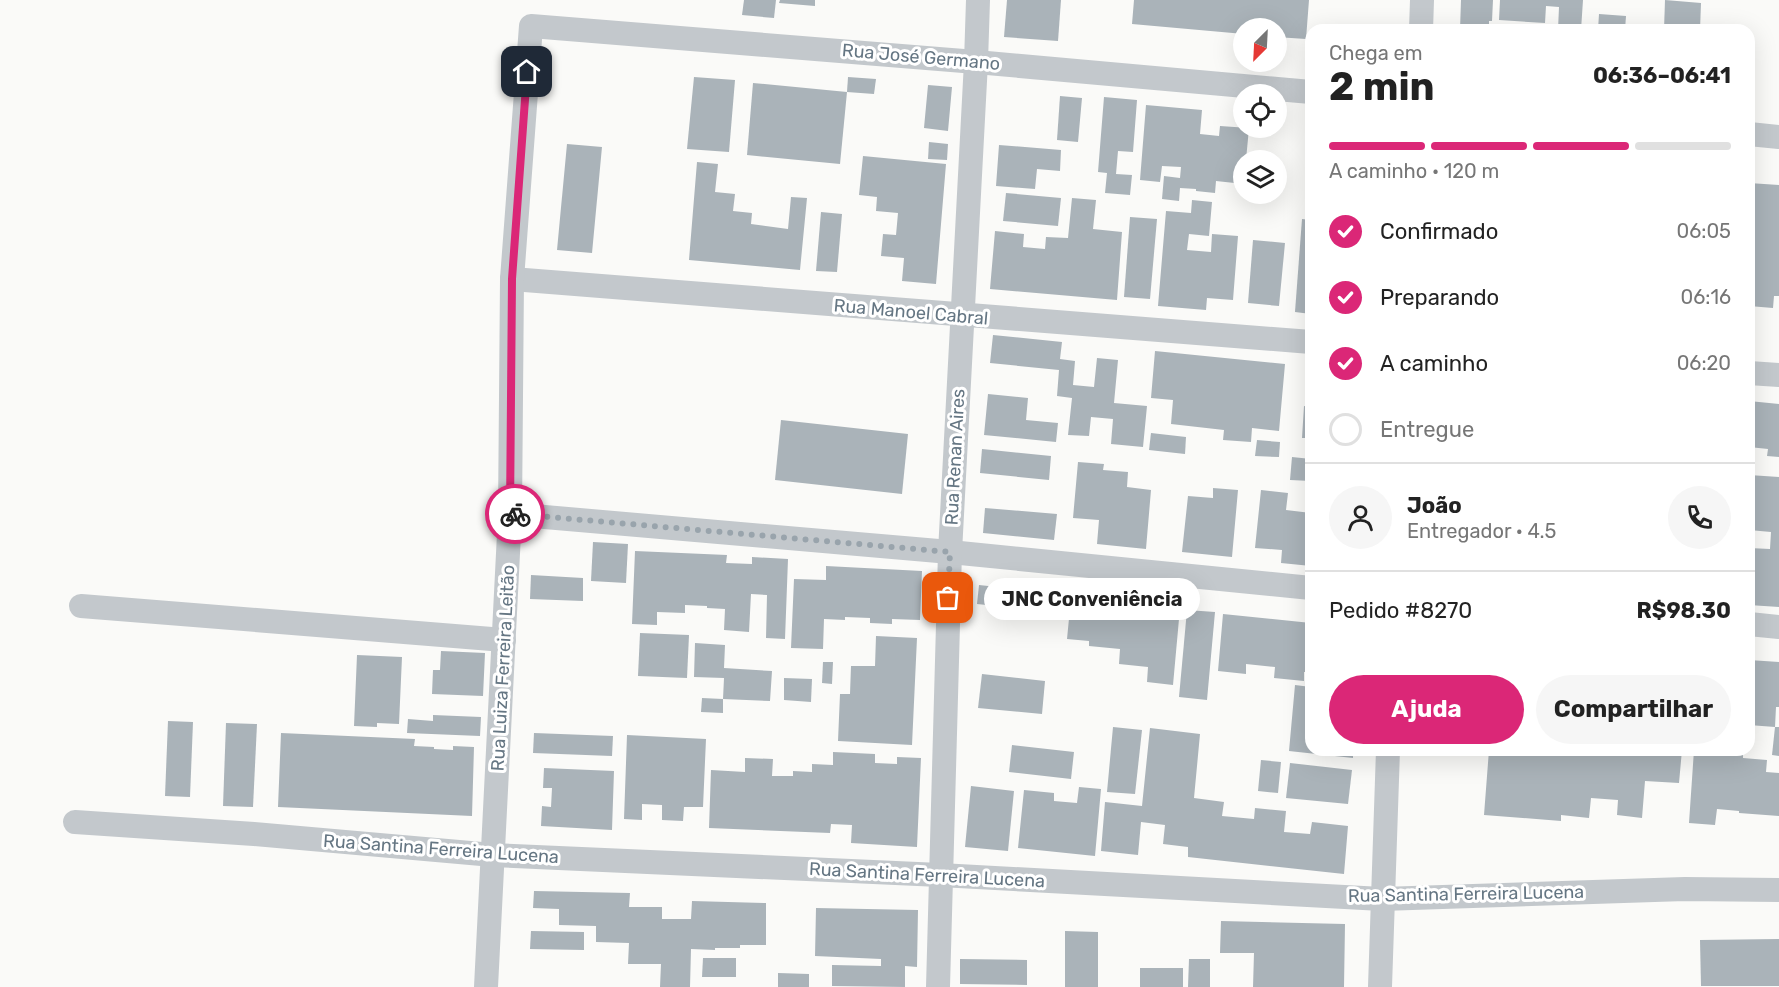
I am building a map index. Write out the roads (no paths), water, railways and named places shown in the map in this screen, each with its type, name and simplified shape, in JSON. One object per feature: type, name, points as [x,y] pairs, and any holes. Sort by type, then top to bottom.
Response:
[{"type":"street","name":"Rua Renan Aires","points":[[938,987],[950,552],[978,0]]},
{"type":"street","points":[[1421,24],[1422,0]]},
{"type":"street","name":"Rua José Germano","points":[[531,26],[976,62],[1305,92]]},
{"type":"street","name":"Rua Luiza Ferreira Leitão","points":[[486,987],[510,514],[512,279],[531,26]]},
{"type":"street","points":[[1755,135],[1779,137]]},
{"type":"street","name":"Rua Manoel Cabral","points":[[512,279],[1305,342]]},
{"type":"street","points":[[1755,373],[1779,375]]},
{"type":"street","points":[[510,514],[950,552],[1305,587]]},
{"type":"street","points":[[81,606],[504,640]]},
{"type":"street","points":[[1755,625],[1779,627]]},
{"type":"street","points":[[1380,987],[1388,756]]},
{"type":"street","name":"Rua Santina Ferreira Lucena","points":[[75,822],[254,834],[494,855],[940,875],[1382,899],[1685,889],[1779,890]]},
{"type":"place","name":"JNC Conveniência","points":[[948,598]]}]
